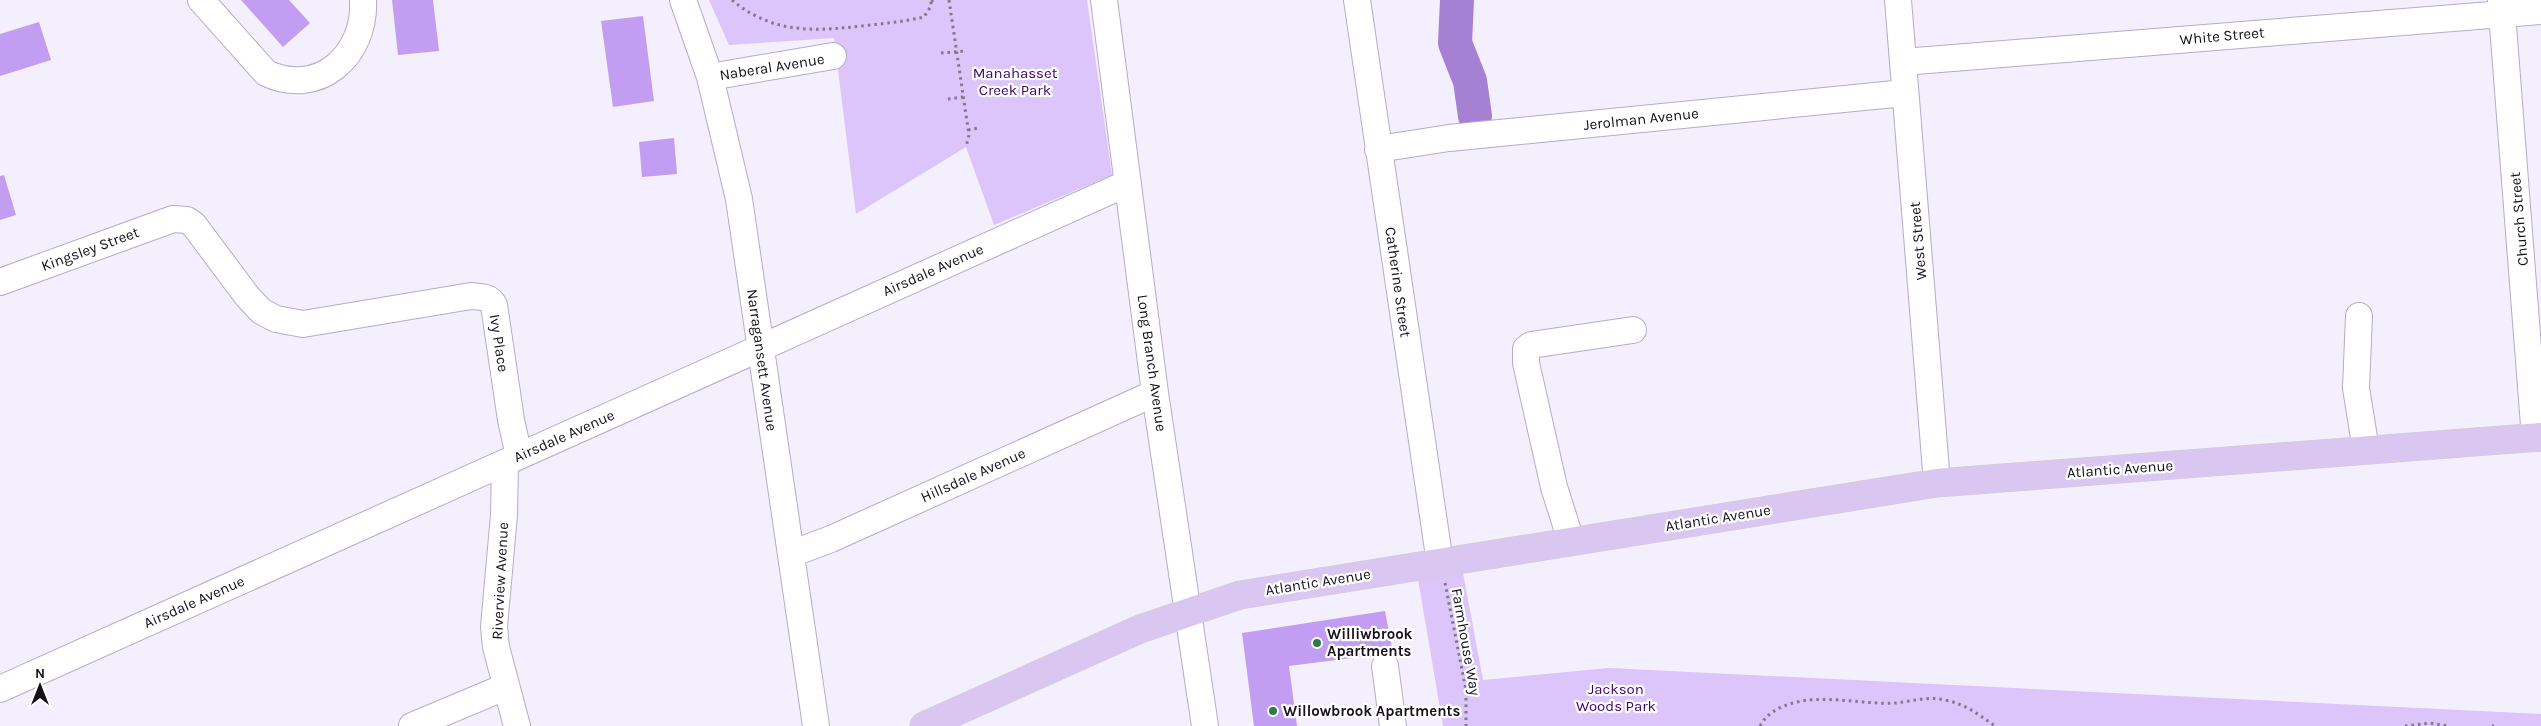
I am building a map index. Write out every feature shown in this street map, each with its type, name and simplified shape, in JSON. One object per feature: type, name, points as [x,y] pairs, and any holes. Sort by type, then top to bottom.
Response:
[{"type":"main road","name":"Atlantic Avenue","points":[[924,726],[1140,629],[1240,595],[1937,483],[2538,438]]},
{"type":"street","points":[[201,0],[266,73],[280,80],[302,82],[328,71],[354,47],[361,27],[363,0]]},
{"type":"street","name":"Narragansett Avenue","points":[[683,0],[710,77],[739,199],[816,726]]},
{"type":"street","name":"Long Branch Avenue","points":[[1104,0],[1155,393],[1204,726]]},
{"type":"street","name":"Catherine Street","points":[[1357,0],[1440,563]]},
{"type":"street","name":"West Street","points":[[1898,0],[1937,483]]},
{"type":"street","name":"White Street","points":[[1903,62],[2502,7],[2541,11]]},
{"type":"street","name":"Church Street","points":[[2502,7],[2532,277],[2538,438]]},
{"type":"street","name":"Naberal Avenue","points":[[710,77],[833,56]]},
{"type":"street","name":"Jerolman Avenue","points":[[1378,149],[1449,138],[1905,93]]},
{"type":"street","name":"Airsdale Avenue","points":[[0,688],[1128,183]]},
{"type":"street","name":"Kingsley Street","points":[[0,282],[173,219],[180,219],[194,225],[247,296],[261,310],[276,319],[290,323],[303,324],[332,320]]},
{"type":"street","name":"Ivy Place","points":[[332,320],[471,296],[491,300],[512,460]]},
{"type":"street","points":[[2359,316],[2356,388],[2366,450]]},
{"type":"street","points":[[1570,541],[1554,487],[1526,363],[1526,349],[1531,345],[1633,330]]},
{"type":"street","name":"Hillsdale Avenue","points":[[791,554],[831,539],[1155,393]]},
{"type":"street","name":"Riverview Avenue","points":[[512,460],[504,515],[494,627],[505,687],[517,726]]},
{"type":"street","points":[[1386,666],[1393,726]]},
{"type":"street","points":[[412,726],[505,687]]},
{"type":"path","points":[[732,0],[749,13],[768,21],[800,30],[820,31],[924,17],[931,0],[937,0]]},
{"type":"path","points":[[949,0],[968,130],[966,147]]},
{"type":"path","points":[[941,53],[966,51]]},
{"type":"path","points":[[948,99],[963,97]]},
{"type":"path","points":[[968,130],[978,128]]},
{"type":"path","name":"Farmhouse Way","points":[[1440,563],[1466,690],[1466,726]]},
{"type":"path","points":[[1760,726],[1765,717],[1795,702],[1829,700],[1868,704],[1942,699],[1965,705],[1995,726]]},
{"type":"path","points":[[2405,726],[2430,723],[2448,726]]},
{"type":"green space","name":"Manahasset Creek Park","points":[[709,0],[1087,0],[1112,175],[994,225],[966,147],[856,214],[834,38],[729,45]]},
{"type":"green space","name":"Jackson Woods Park","points":[[1463,573],[1483,680],[1609,668],[2541,714],[2541,726],[1443,726],[1418,579]]},
{"type":"building","points":[[241,0],[289,0],[310,23],[283,47]]},
{"type":"building","points":[[392,0],[433,0],[439,51],[398,55]]},
{"type":"building","points":[[643,16],[654,101],[613,107],[601,21]]},
{"type":"building","points":[[39,22],[51,60],[0,76],[0,34]]},
{"type":"building","points":[[674,138],[677,174],[642,177],[639,142]]},
{"type":"building","points":[[4,175],[16,215],[0,220],[0,176]]},
{"type":"building","name":"Williwbrook Apartments","points":[[1385,611],[1393,653],[1384,651],[1375,655],[1289,666],[1297,726],[1254,726],[1242,633]]},
{"type":"waterway","points":[[1457,0],[1455,43],[1470,81],[1475,116]]},
{"type":"place","name":"Williwbrook Apartments","points":[[1317,643]]},
{"type":"place","name":"Willowbrook Apartments","points":[[1273,711]]}]
